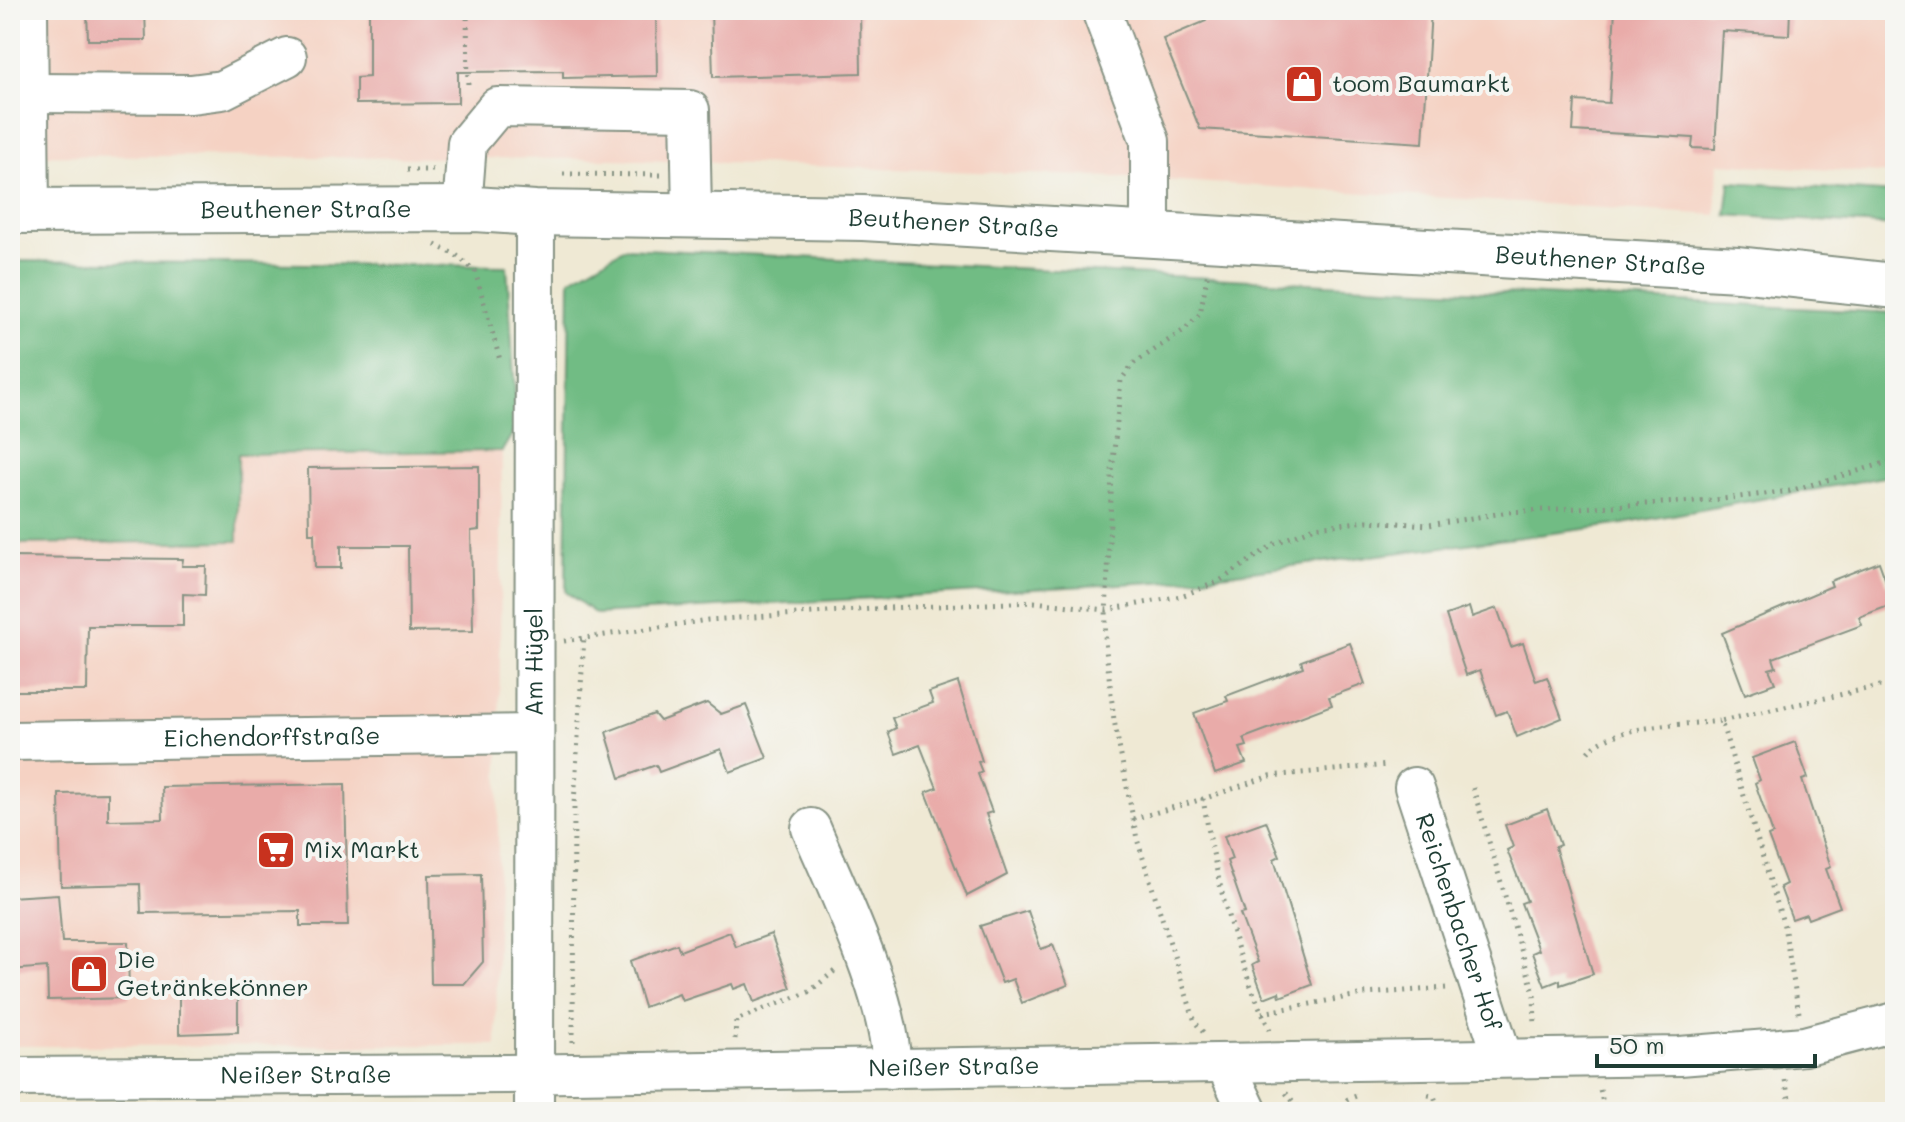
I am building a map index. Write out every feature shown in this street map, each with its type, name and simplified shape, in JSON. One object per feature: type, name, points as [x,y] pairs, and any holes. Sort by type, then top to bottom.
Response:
[{"type":"main road","name":"Beuthener Straße","points":[[20,211],[442,197],[535,213],[863,218],[1738,269],[1895,286]]},
{"type":"street","points":[[20,211],[30,93],[28,10]]},
{"type":"street","points":[[1101,10],[1150,141],[1150,235]]},
{"type":"street","points":[[30,93],[191,94],[222,90],[287,57]]},
{"type":"street","points":[[442,197],[467,143],[497,107],[690,110],[692,214]]},
{"type":"street","name":"Am Hügel","points":[[534,1112],[535,213]]},
{"type":"street","name":"Eichendorffstraße","points":[[10,741],[533,734]]},
{"type":"street","name":"Reichenbacher Hof","points":[[1401,776],[1479,985],[1519,1057]]},
{"type":"street","points":[[811,828],[864,958],[892,1047],[891,1069]]},
{"type":"street","name":"Neißer Straße","points":[[10,1077],[534,1074],[1680,1056],[1804,1046],[1895,1022]]},
{"type":"street","points":[[1225,1063],[1248,1112]]},
{"type":"path","points":[[467,10],[467,143]]},
{"type":"path","points":[[442,197],[435,248],[456,255],[475,271],[500,361]]},
{"type":"path","points":[[1214,239],[1200,314],[1184,330],[1133,364],[1121,380],[1112,472],[1105,641],[1114,720],[1133,819],[1195,1022],[1225,1063]]},
{"type":"path","points":[[533,648],[584,637],[708,620],[888,608],[1034,602],[1107,610],[1181,596],[1218,582],[1276,543],[1315,527],[1367,521],[1429,525],[1509,512],[1730,498],[1790,491],[1895,460]]},
{"type":"path","points":[[575,1047],[572,1039],[574,804],[584,637]]},
{"type":"path","points":[[1588,752],[1595,743],[1618,733],[1721,721],[1880,686],[1895,688]]},
{"type":"path","points":[[1721,721],[1784,926],[1804,1046]]},
{"type":"path","points":[[1133,819],[1270,776],[1401,776]]},
{"type":"path","points":[[1473,788],[1534,993],[1519,1057]]},
{"type":"path","points":[[1203,799],[1210,842],[1247,982],[1276,1044],[1280,1062]]},
{"type":"path","points":[[735,1050],[736,1020],[809,992],[830,971],[864,958]]},
{"type":"path","points":[[1262,1013],[1364,994],[1479,985]]},
{"type":"shaded area","points":[[10,10],[1895,10],[1895,174],[1718,163],[1716,215],[1115,177],[613,159],[10,155]]},
{"type":"shaded area","points":[[502,451],[496,1045],[10,1046],[10,544],[238,541],[237,454]]},
{"type":"green space","points":[[1730,182],[1895,193],[1895,226],[1726,215]]},
{"type":"green space","points":[[625,248],[1895,313],[1895,475],[1617,525],[1172,581],[596,614],[566,592],[570,280]]},
{"type":"green space","points":[[10,261],[507,266],[517,426],[502,451],[238,454],[238,541],[10,544]]},
{"type":"building","points":[[87,10],[145,10],[146,40],[88,40]]},
{"type":"building","points":[[369,10],[656,10],[657,76],[563,78],[563,71],[458,72],[458,103],[356,104],[356,78],[369,77]]},
{"type":"building","points":[[711,10],[860,10],[861,73],[713,77]]},
{"type":"building","name":"toom Baumarkt","points":[[1201,10],[1431,10],[1423,143],[1200,129],[1163,39],[1206,21]]},
{"type":"building","points":[[1615,10],[1790,10],[1789,35],[1722,31],[1715,149],[1692,148],[1693,138],[1573,131],[1575,101],[1609,103]]},
{"type":"building","points":[[479,466],[479,530],[471,531],[473,631],[409,632],[408,546],[341,546],[341,568],[315,568],[314,533],[309,533],[308,468]]},
{"type":"building","points":[[10,557],[183,559],[182,566],[206,566],[205,595],[183,594],[183,626],[88,626],[87,691],[10,691]]},
{"type":"building","points":[[1879,562],[1894,604],[1859,617],[1862,625],[1773,658],[1776,667],[1769,669],[1775,683],[1745,694],[1722,633],[1832,586],[1830,581]]},
{"type":"building","points":[[1469,607],[1472,617],[1497,608],[1511,647],[1523,643],[1536,681],[1547,677],[1562,718],[1517,737],[1507,711],[1496,715],[1480,670],[1466,675],[1446,615]]},
{"type":"building","points":[[1350,643],[1365,684],[1329,697],[1332,705],[1244,738],[1247,746],[1240,748],[1246,763],[1215,774],[1194,713],[1228,701],[1226,696],[1303,667],[1301,661]]},
{"type":"building","points":[[958,682],[982,761],[978,762],[982,772],[978,774],[992,812],[986,814],[1007,875],[967,896],[926,792],[937,788],[920,745],[896,754],[888,732],[896,728],[892,718],[933,703],[929,692]]},
{"type":"building","points":[[707,703],[721,714],[746,705],[767,758],[730,772],[721,749],[659,772],[656,765],[620,778],[606,732],[654,714],[660,721]]},
{"type":"building","points":[[1795,742],[1808,778],[1802,780],[1831,867],[1826,869],[1840,907],[1808,919],[1806,914],[1792,919],[1780,887],[1786,884],[1768,836],[1773,834],[1755,783],[1760,780],[1752,758]]},
{"type":"building","points":[[345,784],[348,926],[300,926],[300,911],[141,913],[140,884],[61,886],[59,794],[108,793],[108,820],[163,819],[162,787]]},
{"type":"building","points":[[1547,809],[1560,845],[1555,847],[1593,974],[1560,985],[1560,980],[1545,986],[1532,953],[1539,950],[1521,903],[1527,901],[1507,850],[1513,847],[1505,825]]},
{"type":"building","points":[[1266,821],[1280,856],[1274,859],[1312,985],[1280,997],[1279,992],[1264,998],[1252,965],[1258,962],[1240,914],[1245,913],[1227,861],[1232,859],[1224,836]]},
{"type":"building","points":[[481,874],[483,962],[464,984],[431,984],[429,875]]},
{"type":"building","points":[[58,894],[62,942],[128,942],[129,998],[48,1000],[47,967],[10,970],[10,897]]},
{"type":"building","points":[[1028,911],[1041,949],[1053,945],[1068,985],[1022,1003],[1013,979],[1002,983],[980,926]]},
{"type":"building","points":[[730,932],[736,947],[771,934],[791,988],[754,1002],[747,984],[734,989],[732,984],[682,1001],[679,994],[644,1007],[630,961],[677,944],[680,951]]},
{"type":"building","points":[[238,994],[238,1032],[179,1034],[179,995]]},
{"type":"place","name":"toom Baumarkt","points":[[1304,84]]},
{"type":"place","name":"Mix Markt","points":[[276,850]]},
{"type":"place","name":"Die Getränkekönner","points":[[89,974]]}]
